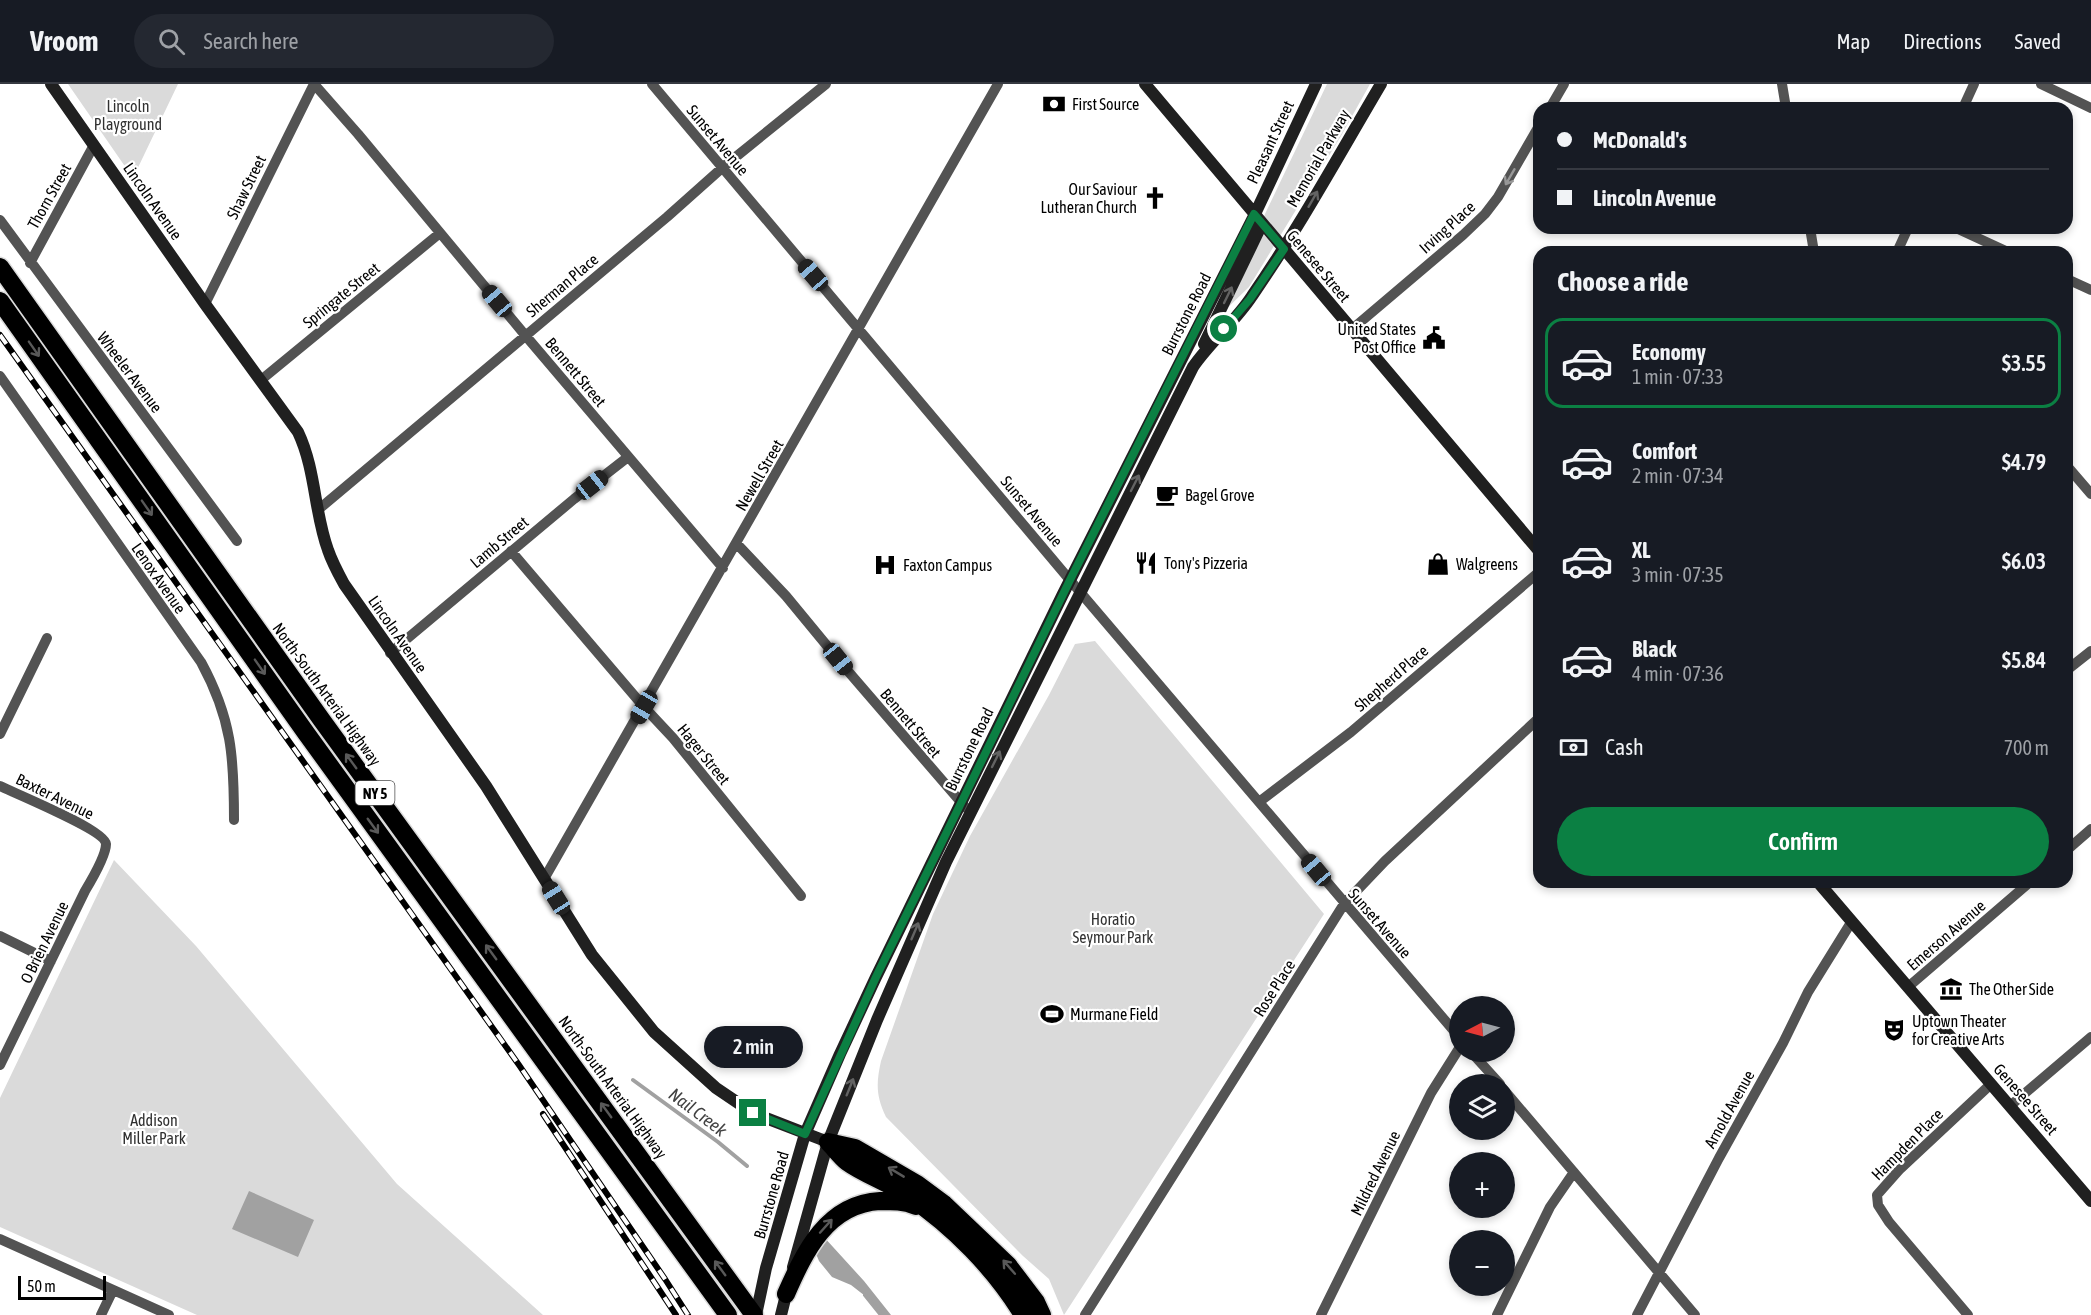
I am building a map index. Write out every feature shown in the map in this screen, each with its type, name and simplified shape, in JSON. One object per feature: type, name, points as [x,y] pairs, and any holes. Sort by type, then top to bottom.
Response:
[{"type":"highway","name":"North-South Arterial Highway","points":[[0,267],[321,719],[755,1315]]},
{"type":"highway","name":"NY 5","points":[[0,301],[299,723],[728,1315]]},
{"type":"highway","points":[[828,1142],[847,1162],[890,1184],[943,1223],[992,1271],[1023,1315]]},
{"type":"highway","points":[[828,1142],[855,1148],[917,1184],[944,1204],[1008,1265],[1036,1302],[1042,1315]]},
{"type":"highway","points":[[786,1294],[803,1256],[815,1238],[833,1218],[842,1212],[867,1202],[896,1201],[926,1210]]},
{"type":"street","name":"Lincoln Avenue","points":[[51,84],[298,432],[307,450],[327,549],[344,585],[486,786],[592,955],[654,1032],[716,1088],[753,1113],[828,1142]]},
{"type":"street","name":"Bennett Street","points":[[314,84],[723,568]]},
{"type":"street","name":"Shaw Street","points":[[205,304],[314,84]]},
{"type":"street","name":"Sunset Avenue","points":[[652,84],[1449,1025]]},
{"type":"street","name":"Sherman Place","points":[[319,509],[722,168],[826,84]]},
{"type":"street","name":"Newell Street","points":[[544,879],[998,84]]},
{"type":"street","name":"Genesee Street","points":[[1145,84],[1533,544]]},
{"type":"street","name":"Pleasant Street","points":[[1258,219],[1316,84]]},
{"type":"street","name":"Memorial Parkway","points":[[1284,249],[1381,84]]},
{"type":"street","points":[[1554,102],[1564,84]]},
{"type":"street","points":[[1782,84],[1785,102]]},
{"type":"street","points":[[1966,102],[1974,84]]},
{"type":"street","points":[[2041,84],[2091,108]]},
{"type":"street","name":"Irving Place","points":[[1351,330],[1485,214],[1498,197],[1533,136]]},
{"type":"street","name":"Thorn Street","points":[[30,262],[94,144]]},
{"type":"street","points":[[1194,367],[1258,219]]},
{"type":"street","name":"Burrstone Road","points":[[781,1315],[828,1142],[877,1020],[946,862],[966,808],[1070,580],[1258,219]]},
{"type":"street","name":"Wheeler Avenue","points":[[0,220],[237,541]]},
{"type":"street","name":"Springate Street","points":[[261,380],[440,233]]},
{"type":"street","points":[[1969,234],[1995,246]]},
{"type":"street","name":"Burrstone Road","points":[[755,1315],[766,1268],[805,1134],[876,977],[1080,592],[1194,367],[1207,346],[1245,305],[1284,249]]},
{"type":"street","points":[[2073,282],[2091,290]]},
{"type":"street","name":"Lenox Avenue","points":[[0,376],[201,662],[216,690],[226,721],[234,770],[234,820]]},
{"type":"street","name":"Lamb Street","points":[[390,653],[628,457]]},
{"type":"street","points":[[2073,473],[2091,494]]},
{"type":"street","name":"Bennett Street","points":[[736,544],[786,596],[966,808]]},
{"type":"street","name":"Hager Street","points":[[512,551],[673,738],[801,896]]},
{"type":"street","name":"Shepherd Place","points":[[1259,802],[1351,732],[1533,577]]},
{"type":"street","points":[[0,734],[47,638]]},
{"type":"street","points":[[2073,665],[2091,651]]},
{"type":"street","name":"Rose Place","points":[[1085,1315],[1344,904],[1385,861],[1533,724]]},
{"type":"street","name":"Baxter Avenue","points":[[0,786],[98,833]]},
{"type":"street","points":[[2073,845],[2091,830]]},
{"type":"street","name":"O Brien Avenue","points":[[0,1065],[94,877],[106,846],[105,840],[98,833]]},
{"type":"street","name":"Genesee Street","points":[[1823,888],[2091,1201]]},
{"type":"street","name":"Emerson Avenue","points":[[1908,987],[2023,888]]},
{"type":"street","name":"Arnold Avenue","points":[[1637,1315],[1808,992],[1852,921]]},
{"type":"street","points":[[0,936],[51,961]]},
{"type":"street","points":[[2010,1106],[2091,1037]]},
{"type":"street","name":"Mildred Avenue","points":[[1321,1315],[1431,1093],[1451,1062]]},
{"type":"street","points":[[1480,1062],[1491,1074]]},
{"type":"street","name":"Hampden Place","points":[[1968,1315],[1889,1222],[1878,1205],[1877,1195],[1900,1169],[1991,1084]]},
{"type":"street","points":[[1515,1103],[1695,1315]]},
{"type":"street","points":[[1497,1315],[1550,1207],[1574,1172]]},
{"type":"street","points":[[0,1239],[169,1315]]},
{"type":"street","points":[[101,1315],[113,1290]]},
{"type":"green space","name":"Lincoln Playground","points":[[68,84],[178,84],[133,178]]},
{"type":"green space","points":[[1327,84],[1370,84],[1249,287],[1214,321]]},
{"type":"green space","name":"Horatio Seymour Park","points":[[1095,641],[1324,914],[1064,1315],[1049,1279],[1023,1256],[886,1117],[880,1103],[878,1077],[881,1061],[933,914],[970,836],[1075,644]]},
{"type":"green space","name":"Addison Miller Park","points":[[114,860],[196,946],[397,1184],[543,1315],[197,1315],[0,1227],[0,1098]]},
{"type":"shaded area","points":[[249,1191],[314,1220],[298,1257],[232,1229]]},
{"type":"shaded area","points":[[823,1236],[891,1315],[881,1315],[869,1299],[851,1285],[832,1277],[819,1261],[814,1249]]},
{"type":"waterway","name":"Nail Creek","points":[[633,1080],[747,1166]]},
{"type":"waterway","name":"Nail Creek","points":[[865,1295],[881,1315]]},
{"type":"railway","points":[[0,335],[519,1065],[688,1315]]},
{"type":"railway","points":[[543,1114],[676,1315]]},
{"type":"place","name":"First Source","points":[[1054,104]]},
{"type":"place","name":"Our Saviour Lutheran Church","points":[[1155,198]]},
{"type":"place","name":"United States Post Office","points":[[1434,338]]},
{"type":"place","name":"Bagel Grove","points":[[1167,495]]},
{"type":"place","name":"Tony's Pizzeria","points":[[1146,563]]},
{"type":"place","name":"Walgreens","points":[[1438,564]]},
{"type":"place","name":"Faxton Campus","points":[[885,565]]},
{"type":"place","name":"The Other Side","points":[[1951,989]]},
{"type":"place","name":"Murmane Field","points":[[1052,1014]]},
{"type":"place","name":"Uptown Theater for Creative Arts","points":[[1894,1030]]},
{"type":"route","points":[[753,1113],[805,1134],[876,977],[1070,580],[1254,214],[1284,249],[1250,299],[1224,329]]}]
